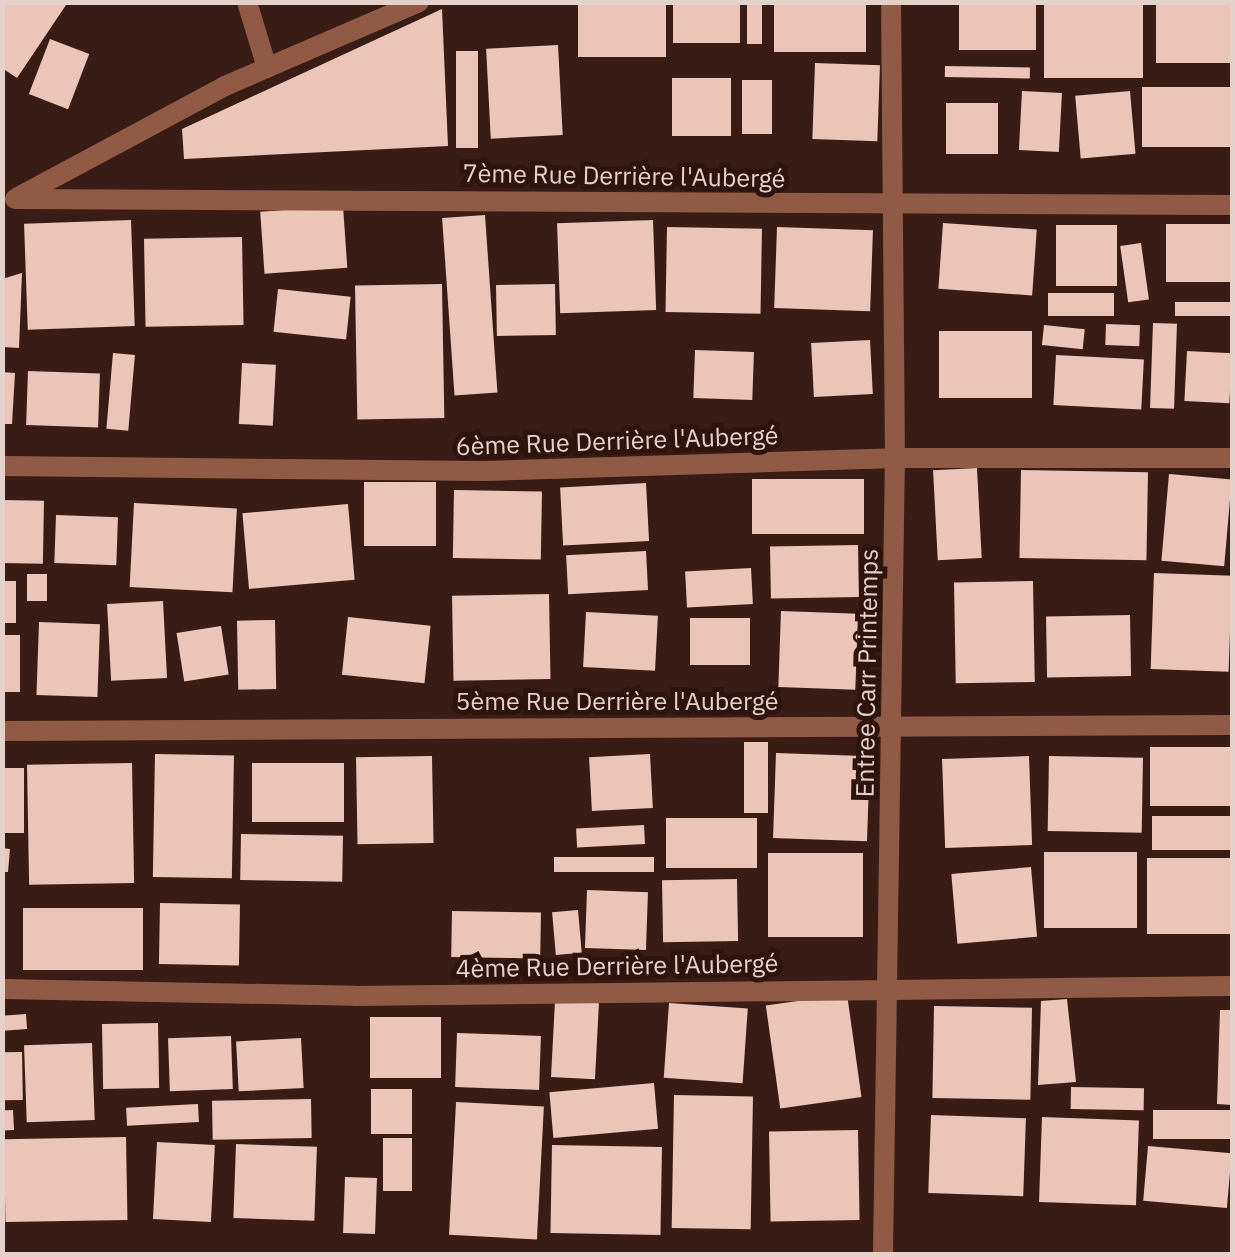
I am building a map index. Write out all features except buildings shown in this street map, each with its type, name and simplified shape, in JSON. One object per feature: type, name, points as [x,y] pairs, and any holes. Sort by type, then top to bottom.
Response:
[{"type":"street","points":[[247,2],[267,68]]},
{"type":"street","points":[[9,201],[267,68],[419,2]]},
{"type":"street","name":"Entree Carr Printemps","points":[[883,1254],[895,458],[891,2]]},
{"type":"street","name":"7ème Rue Derrière l'Aubergé","points":[[9,201],[1232,205]]},
{"type":"street","name":"6ème Rue Derrière l'Aubergé","points":[[2,466],[485,471],[895,458],[1232,458]]},
{"type":"street","name":"5ème Rue Derrière l'Aubergé","points":[[2,731],[1232,725]]},
{"type":"street","name":"4ème Rue Derrière l'Aubergé","points":[[2,989],[355,996],[1232,986]]}]
